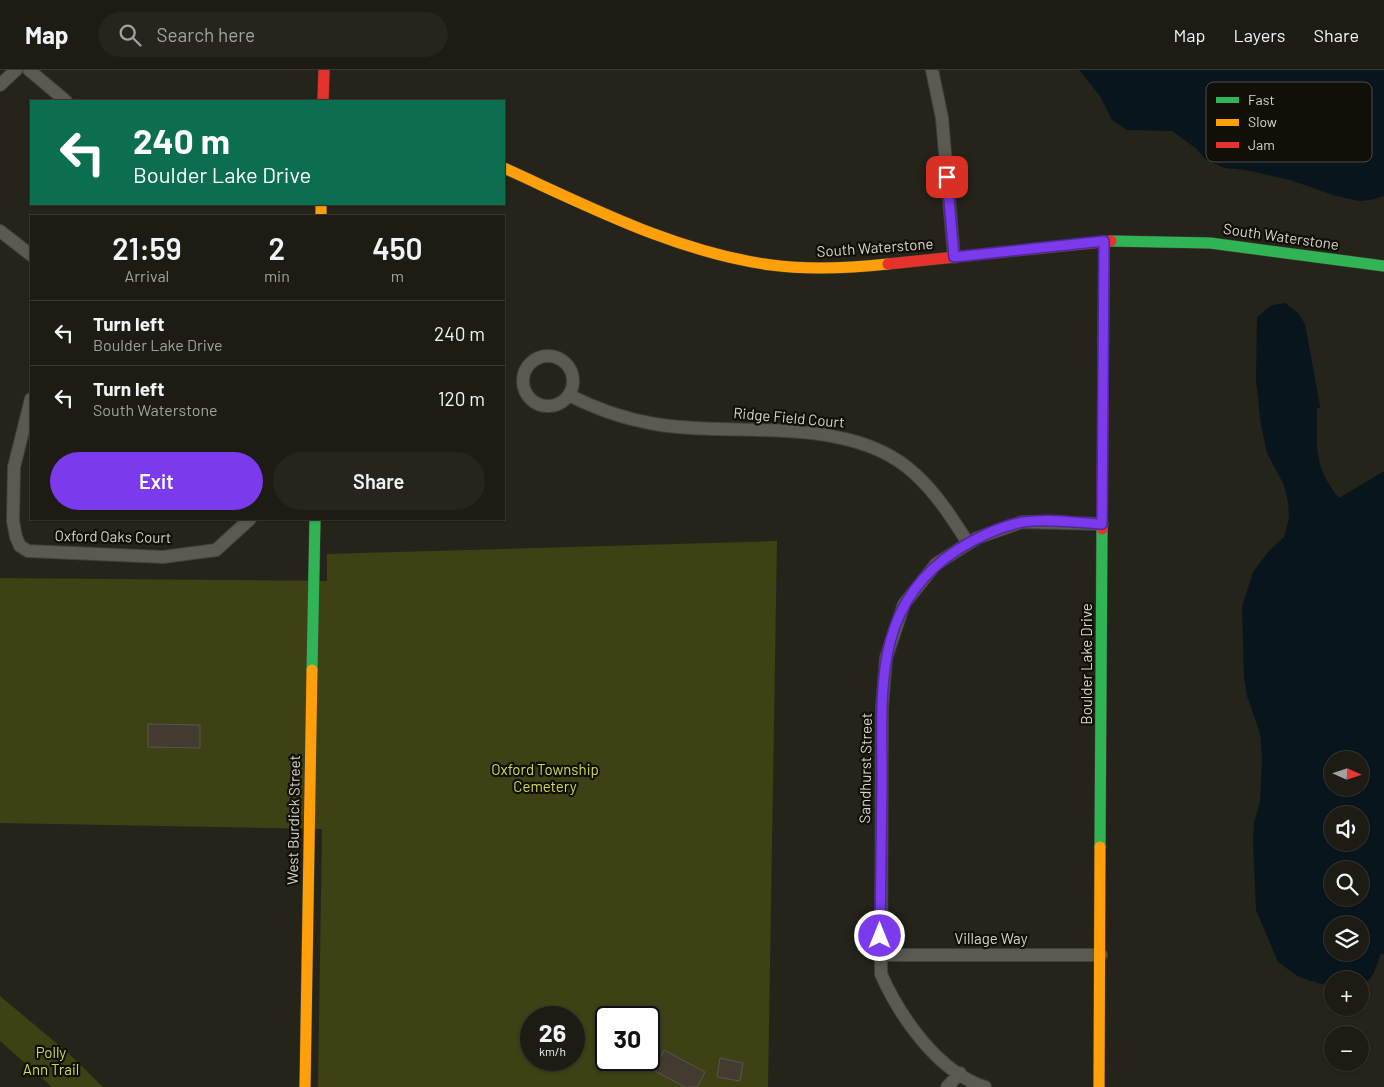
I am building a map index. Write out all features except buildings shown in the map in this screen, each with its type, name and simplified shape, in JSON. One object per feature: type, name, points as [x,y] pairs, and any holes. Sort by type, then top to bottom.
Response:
[{"type":"street","points":[[0,84],[16,70]]},
{"type":"street","points":[[29,70],[65,100]]},
{"type":"street","points":[[323,100],[324,70]]},
{"type":"street","points":[[932,70],[942,118],[954,257]]},
{"type":"street","name":"South Waterstone","points":[[505,168],[658,236],[717,255],[770,265],[811,268],[863,267],[1104,241],[1188,240],[1235,244],[1384,266]]},
{"type":"street","points":[[0,231],[30,254]]},
{"type":"street","name":"Boulder Lake Drive","points":[[1099,1087],[1104,241]]},
{"type":"street","points":[[544,356],[561,359],[572,371],[574,379],[569,395],[556,405],[539,404],[527,394],[523,378],[525,370],[536,358],[544,356]]},
{"type":"street","name":"Ridge Field Court","points":[[569,395],[593,408],[656,424],[808,434],[861,444],[896,460],[914,473],[942,502],[968,543]]},
{"type":"street","name":"Oxford Oaks Court","points":[[30,404],[14,467],[13,521],[20,546],[28,550],[172,556],[216,550],[249,520]]},
{"type":"street","name":"West Burdick Street","points":[[305,1087],[314,520]]},
{"type":"street","name":"Sandhurst Street","points":[[985,1087],[960,1073],[938,1057],[910,1027],[892,999],[881,974],[882,706],[886,658],[893,631],[904,604],[936,564],[968,543],[1022,522],[1102,524]]},
{"type":"street","name":"Village Way","points":[[880,955],[1101,956]]},
{"type":"street","points":[[947,1087],[960,1073]]},
{"type":"green space","name":"Oxford Township Cemetery","points":[[777,541],[768,1087],[318,1087],[322,829],[0,823],[0,578],[327,581],[327,554]]},
{"type":"green space","name":"Polly Ann Trail","points":[[0,996],[67,1052],[103,1087],[52,1087],[0,1041]]},
{"type":"shaded area","points":[[1079,70],[1384,70],[1384,196],[1359,201],[1333,195],[1290,180],[1245,170],[1224,168],[1211,162],[1372,162],[1372,82],[1206,82],[1206,159],[1197,149],[1172,131],[1127,130],[1112,120],[1100,96]]},
{"type":"shaded area","points":[[1285,303],[1298,313],[1305,324],[1320,408],[1317,408],[1318,456],[1325,476],[1339,498],[1384,471],[1384,953],[1380,955],[1376,969],[1369,979],[1369,971],[1324,971],[1324,985],[1299,977],[1278,962],[1256,910],[1253,840],[1254,822],[1260,802],[1262,756],[1260,733],[1247,696],[1244,677],[1242,607],[1253,572],[1268,552],[1284,537],[1289,518],[1284,485],[1267,453],[1261,425],[1256,380],[1257,317],[1272,305]]},
{"type":"traffic: fast","points":[[1111,241],[1210,243],[1384,266]]},
{"type":"traffic: fast","points":[[312,670],[315,520]]},
{"type":"traffic: fast","points":[[1100,847],[1102,529]]},
{"type":"traffic: slow","points":[[505,168],[601,212],[667,239],[736,259],[800,268],[888,264]]},
{"type":"traffic: slow","points":[[321,205],[321,215]]},
{"type":"traffic: slow","points":[[305,1087],[312,670]]},
{"type":"traffic: slow","points":[[1099,1087],[1100,847]]},
{"type":"traffic: jam","points":[[323,100],[324,70]]},
{"type":"traffic: jam","points":[[1102,529],[1104,241]]},
{"type":"traffic: jam","points":[[888,264],[1111,241]]},
{"type":"route","points":[[880,936],[882,706],[886,658],[893,631],[904,604],[936,564],[978,538],[1022,522],[1050,521],[1102,524],[1104,241],[1045,245],[954,257],[947,177]]}]
